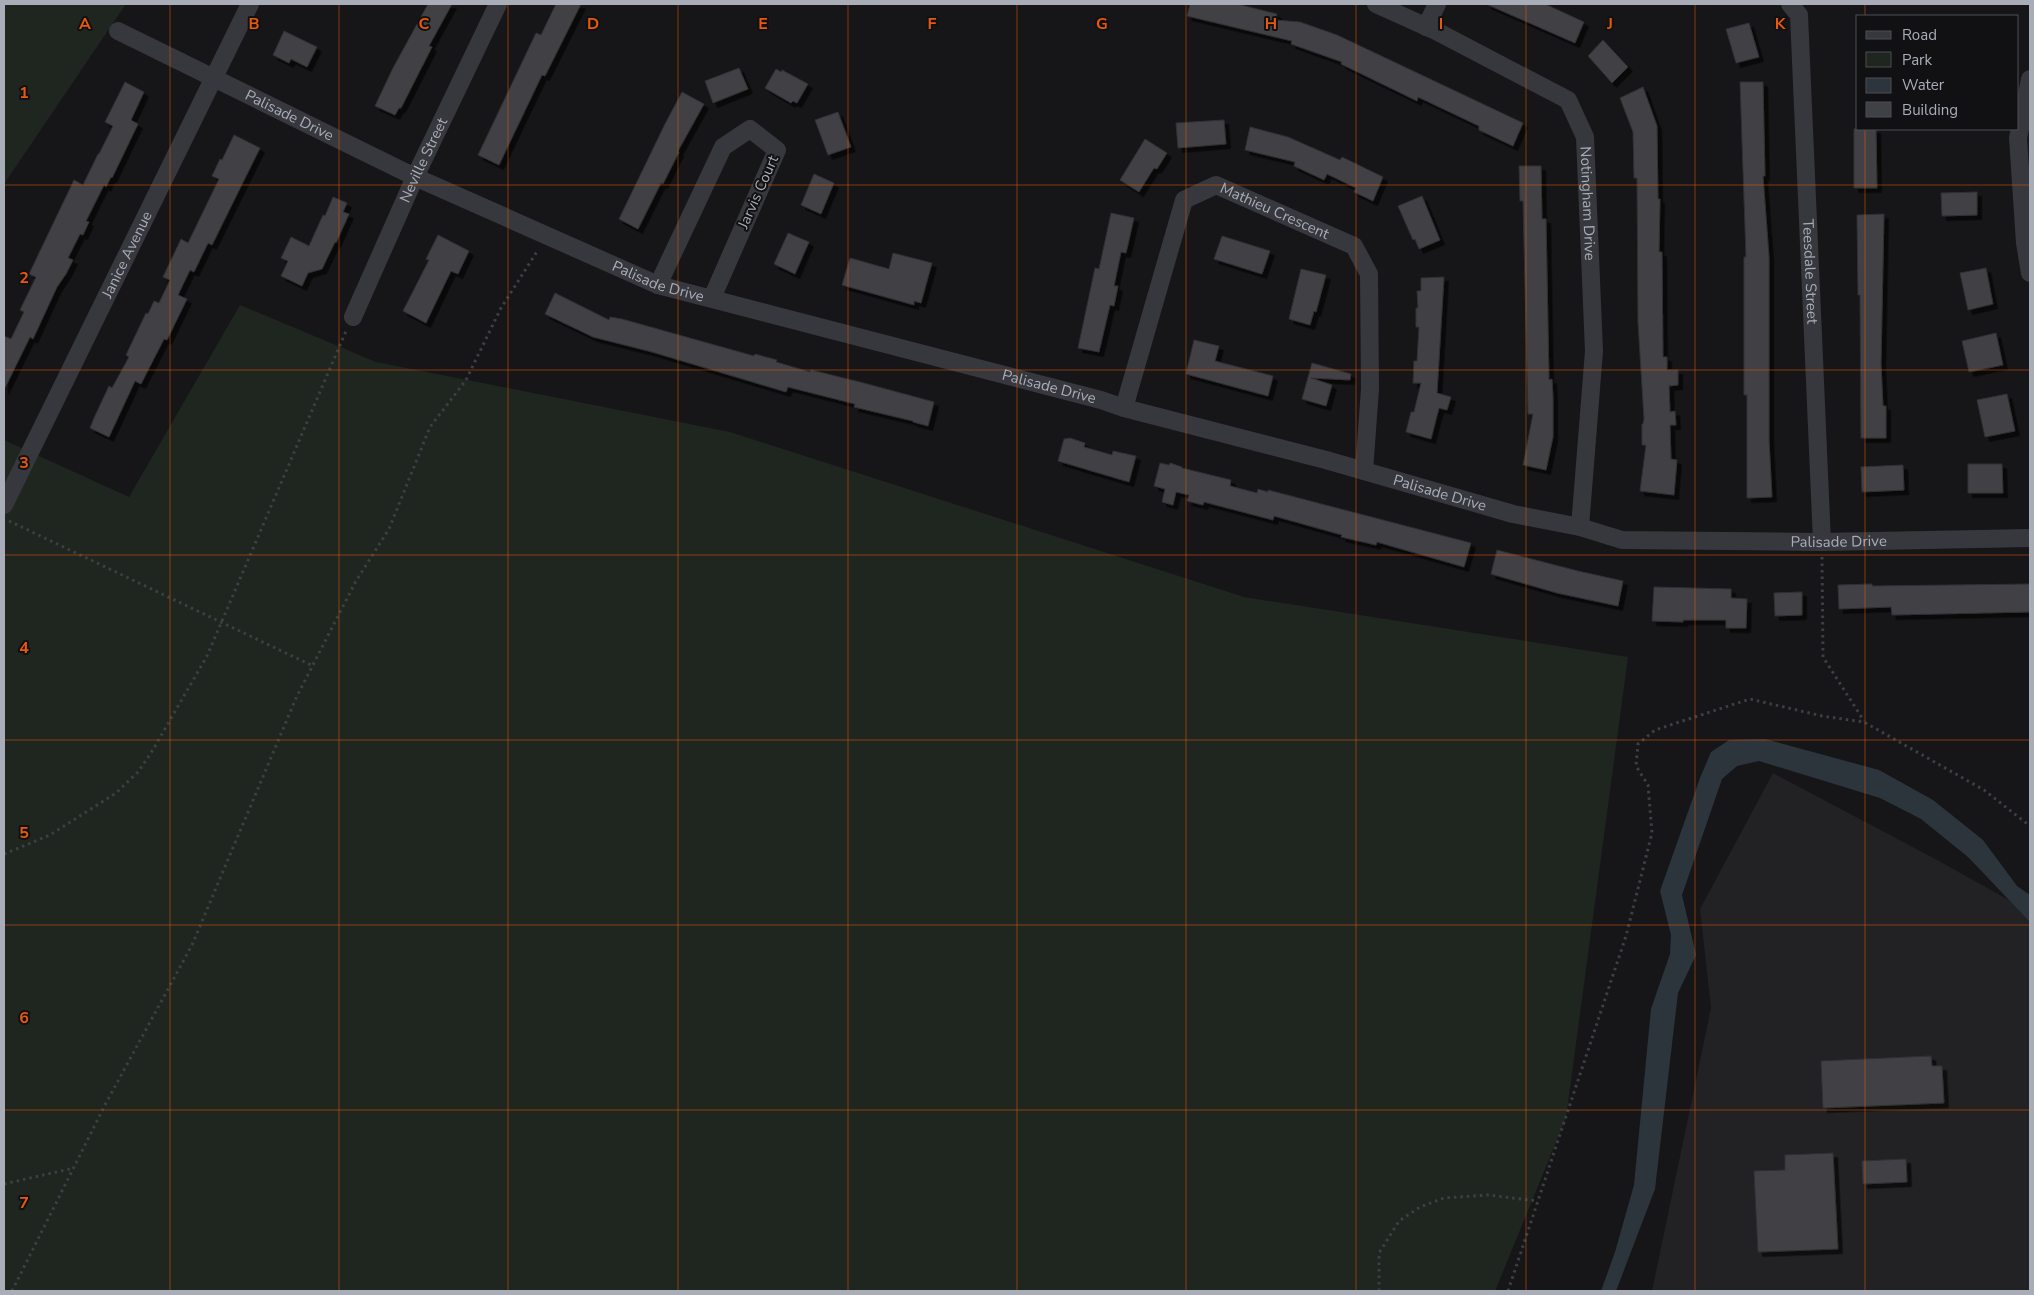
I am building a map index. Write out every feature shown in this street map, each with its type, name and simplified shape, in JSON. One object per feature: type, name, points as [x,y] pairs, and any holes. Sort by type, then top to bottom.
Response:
[{"type":"street","name":"Janice Avenue","points":[[4,505],[250,4]]},
{"type":"street","name":"Neville Street","points":[[353,317],[415,177],[498,4]]},
{"type":"street","name":"Notingham Drive","points":[[1376,4],[1426,27],[1568,100],[1585,137],[1594,351],[1580,527]]},
{"type":"street","points":[[1426,27],[1437,4]]},
{"type":"street","name":"Teesdale Street","points":[[1790,4],[1800,16],[1822,542]]},
{"type":"street","name":"Palisade Drive","points":[[118,31],[415,177],[658,285],[1101,400],[1124,408],[1364,471],[1513,514],[1580,527],[1622,540],[1822,542],[2030,538]]},
{"type":"street","points":[[2030,78],[2018,138],[2024,242],[2030,273]]},
{"type":"street","name":"Jarvis Court","points":[[658,285],[723,147],[750,129],[777,150],[712,298]]},
{"type":"street","name":"Mathieu Crescent","points":[[1124,408],[1184,200],[1216,185],[1354,246],[1368,274],[1370,389],[1364,471]]},
{"type":"path","points":[[12,1291],[106,1103],[192,945],[297,696],[356,581],[389,529],[430,427],[466,380],[501,308],[547,236]]},
{"type":"path","points":[[4,854],[50,835],[116,793],[138,772],[152,753],[207,656],[353,317]]},
{"type":"path","points":[[4,519],[313,666]]},
{"type":"path","points":[[1822,542],[1823,657],[1864,722]]},
{"type":"path","points":[[1508,1291],[1626,936],[1642,877],[1652,833],[1648,785],[1636,766],[1638,744],[1656,730],[1750,699],[1822,716],[1864,722],[1984,790],[2030,826]]},
{"type":"path","points":[[4,1184],[75,1168]]},
{"type":"path","points":[[1379,1291],[1379,1253],[1399,1221],[1420,1206],[1444,1198],[1488,1195],[1538,1201]]},
{"type":"shaded area","points":[[1773,773],[1939,861],[2030,912],[2030,1291],[1652,1291],[1711,1008],[1700,909]]},
{"type":"green space","points":[[4,4],[126,4],[4,184]]},
{"type":"green space","points":[[240,305],[376,362],[730,432],[1244,597],[1628,657],[1566,1118],[1495,1291],[4,1291],[4,440],[129,497]]},
{"type":"water","points":[[1765,739],[1879,770],[1933,800],[1983,840],[2017,886],[2030,895],[2030,922],[1968,857],[1921,819],[1880,798],[1759,761],[1737,766],[1722,779],[1682,895],[1696,955],[1678,993],[1655,1189],[1616,1291],[1601,1291],[1615,1252],[1634,1185],[1651,1009],[1670,954],[1671,935],[1660,891],[1711,752],[1729,740]]},
{"type":"building","points":[[428,4],[452,4],[429,46],[432,47],[401,108],[399,108],[395,115],[375,106],[393,68]]},
{"type":"building","points":[[556,4],[581,4],[545,76],[542,75],[499,165],[478,155],[536,33],[541,35]]},
{"type":"building","points":[[1190,4],[1237,4],[1277,14],[1275,20],[1300,22],[1337,35],[1523,123],[1513,146],[1479,130],[1479,126],[1418,97],[1417,101],[1341,64],[1342,62],[1291,44],[1292,41],[1187,16]]},
{"type":"building","points":[[1486,4],[1545,4],[1584,22],[1575,43]]},
{"type":"building","points":[[1749,23],[1759,57],[1736,63],[1726,29]]},
{"type":"building","points":[[284,31],[317,47],[307,67],[291,59],[289,63],[273,55]]},
{"type":"building","points":[[1603,40],[1628,67],[1612,83],[1588,56]]},
{"type":"building","points":[[739,68],[748,89],[713,103],[705,81]]},
{"type":"building","points":[[776,69],[781,72],[782,70],[808,84],[797,103],[793,101],[791,103],[765,88]]},
{"type":"building","points":[[125,82],[144,92],[131,120],[138,124],[112,178],[106,187],[104,185],[86,221],[89,222],[83,235],[80,234],[68,258],[73,260],[66,274],[57,287],[33,339],[30,337],[4,390],[4,336],[11,339],[24,312],[20,310],[36,277],[29,274],[74,180],[83,185],[113,126],[105,122]]},
{"type":"building","points":[[1740,82],[1763,82],[1765,176],[1763,176],[1769,257],[1769,440],[1772,497],[1747,498],[1747,395],[1744,395],[1744,257],[1746,257]]},
{"type":"building","points":[[1643,87],[1657,126],[1658,199],[1660,199],[1659,252],[1662,252],[1663,357],[1667,357],[1667,370],[1678,370],[1678,385],[1669,386],[1670,412],[1675,411],[1676,425],[1670,425],[1671,459],[1677,460],[1674,495],[1640,491],[1646,445],[1642,445],[1642,424],[1644,419],[1638,322],[1637,178],[1634,178],[1633,132],[1620,98]]},
{"type":"building","points":[[682,92],[704,104],[638,229],[619,219]]},
{"type":"building","points":[[838,112],[851,147],[828,155],[815,120]]},
{"type":"building","points":[[1224,120],[1226,144],[1178,148],[1176,123]]},
{"type":"building","points":[[1250,127],[1288,137],[1340,160],[1342,157],[1383,177],[1373,201],[1354,192],[1356,188],[1327,174],[1324,180],[1294,166],[1295,162],[1245,150]]},
{"type":"building","points":[[1854,129],[1876,130],[1877,188],[1854,188]]},
{"type":"building","points":[[234,135],[260,148],[212,245],[208,243],[194,272],[190,270],[178,295],[187,299],[167,340],[164,339],[141,384],[135,381],[109,437],[90,428],[94,418],[109,386],[112,388],[129,357],[126,355],[146,313],[148,314],[154,301],[159,303],[170,280],[163,277],[181,239],[188,243],[219,179],[212,176]]},
{"type":"building","points":[[1145,139],[1167,153],[1157,169],[1154,168],[1139,192],[1120,180]]},
{"type":"building","points":[[1519,166],[1541,166],[1542,219],[1546,219],[1549,380],[1552,379],[1553,437],[1546,470],[1523,465],[1533,414],[1528,414],[1523,201],[1520,201]]},
{"type":"building","points":[[814,174],[834,183],[821,214],[801,205]]},
{"type":"building","points":[[1977,192],[1977,215],[1942,216],[1941,193]]},
{"type":"building","points":[[1422,196],[1440,240],[1419,249],[1398,206]]},
{"type":"building","points":[[333,197],[347,203],[343,212],[349,214],[322,269],[308,273],[302,286],[281,276],[288,261],[281,258],[291,237],[309,246]]},
{"type":"building","points":[[1111,213],[1134,218],[1126,253],[1121,252],[1114,286],[1118,286],[1114,306],[1110,305],[1099,352],[1078,348],[1095,268],[1099,269]]},
{"type":"building","points":[[1884,214],[1881,364],[1883,406],[1886,406],[1886,438],[1861,438],[1860,295],[1858,295],[1857,215]]},
{"type":"building","points":[[788,233],[809,242],[795,274],[774,264]]},
{"type":"building","points":[[438,235],[469,251],[458,274],[451,271],[426,323],[403,311],[429,260],[426,259]]},
{"type":"building","points":[[1222,236],[1270,251],[1262,274],[1214,259]]},
{"type":"building","points":[[893,253],[932,263],[921,303],[914,301],[914,305],[842,285],[850,258],[889,269]]},
{"type":"building","points":[[1986,268],[1993,304],[1968,310],[1960,273]]},
{"type":"building","points":[[1301,269],[1326,275],[1316,312],[1314,311],[1310,325],[1289,319]]},
{"type":"building","points":[[1444,277],[1437,393],[1451,397],[1447,410],[1439,408],[1431,439],[1406,432],[1411,412],[1414,412],[1421,383],[1413,383],[1414,361],[1417,361],[1419,327],[1416,327],[1417,291],[1421,291],[1421,278]]},
{"type":"building","points":[[555,293],[609,320],[610,317],[622,319],[754,356],[755,354],[777,360],[776,362],[810,372],[811,370],[934,402],[928,426],[854,407],[855,404],[788,387],[786,392],[652,352],[593,337],[545,314]]},
{"type":"building","points":[[1996,333],[2003,365],[1969,372],[1962,341]]},
{"type":"building","points":[[1194,340],[1219,346],[1215,361],[1273,376],[1268,396],[1186,374]]},
{"type":"building","points":[[1312,363],[1351,374],[1350,380],[1311,378],[1332,385],[1326,406],[1302,399]]},
{"type":"building","points":[[2007,394],[2015,431],[1985,437],[1977,400]]},
{"type":"building","points":[[1070,438],[1085,443],[1084,447],[1112,455],[1113,451],[1136,456],[1129,482],[1058,461],[1064,439]]},
{"type":"building","points":[[1160,463],[1169,465],[1170,463],[1182,468],[1231,480],[1230,486],[1257,493],[1258,489],[1268,492],[1268,490],[1471,543],[1464,567],[1377,542],[1376,545],[1341,537],[1342,535],[1274,516],[1273,520],[1204,502],[1203,505],[1187,501],[1189,495],[1176,492],[1173,505],[1162,502],[1165,489],[1154,486]]},
{"type":"building","points":[[1968,464],[2002,464],[2003,493],[1968,493]]},
{"type":"building","points":[[1903,465],[1904,490],[1862,492],[1861,467]]},
{"type":"building","points":[[1497,550],[1623,581],[1618,606],[1557,593],[1491,574]]},
{"type":"building","points":[[1872,584],[1872,586],[2030,584],[2030,612],[1892,615],[1891,607],[1839,609],[1838,585]]},
{"type":"building","points":[[1654,587],[1731,589],[1731,598],[1747,599],[1746,628],[1726,628],[1726,620],[1652,621]]},
{"type":"building","points":[[1802,592],[1802,615],[1775,616],[1774,593]]},
{"type":"building","points":[[1931,1056],[1932,1066],[1942,1066],[1944,1103],[1823,1108],[1821,1061]]},
{"type":"building","points":[[1833,1153],[1838,1249],[1758,1252],[1754,1171],[1785,1170],[1785,1155]]},
{"type":"building","points":[[1906,1159],[1907,1182],[1863,1184],[1862,1161]]}]
